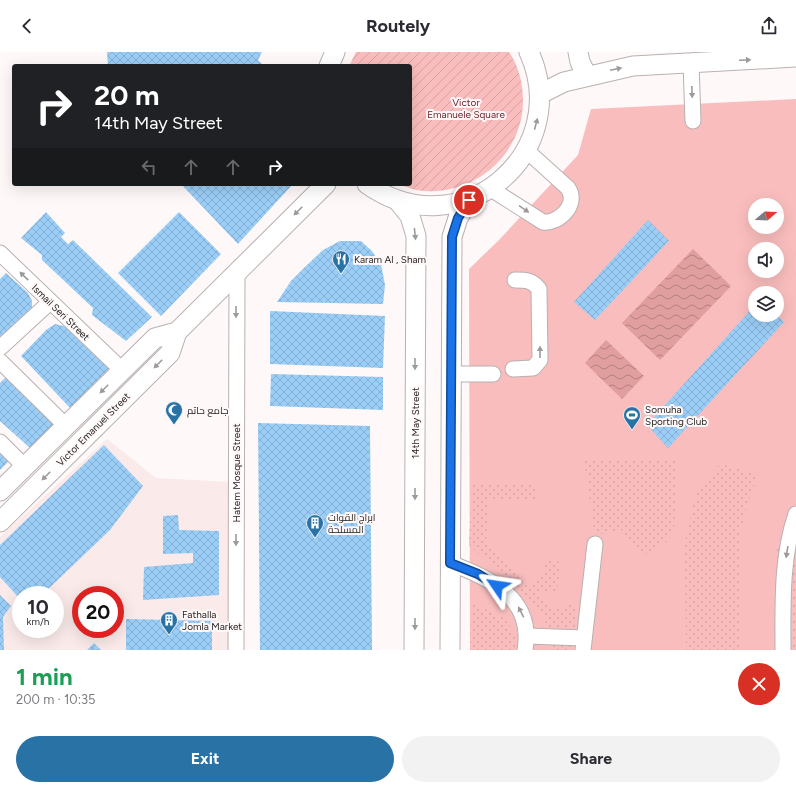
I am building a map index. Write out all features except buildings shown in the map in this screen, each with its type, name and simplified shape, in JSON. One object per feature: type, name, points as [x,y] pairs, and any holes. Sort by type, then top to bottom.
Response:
[{"type":"main road","points":[[330,64],[335,52]]},
{"type":"main road","points":[[370,186],[378,192],[398,201],[418,205],[440,206],[469,200],[491,189],[509,174],[526,150],[537,123],[540,94],[538,80],[529,52]]},
{"type":"main road","points":[[578,52],[580,62],[587,76]]},
{"type":"main road","points":[[540,94],[564,82],[633,66],[796,57]]},
{"type":"main road","name":"Victor Emanuel Street","points":[[0,522],[170,353],[177,332],[324,186]]},
{"type":"main road","points":[[450,650],[452,237],[458,218],[469,200]]},
{"type":"main road","name":"14th May Street","points":[[398,201],[410,216],[416,236],[414,650]]},
{"type":"main road","name":"Victor Emanuel Street","points":[[0,491],[155,338],[177,332]]},
{"type":"street","points":[[691,63],[693,121]]},
{"type":"street","points":[[491,189],[543,222],[549,223],[556,220],[570,206],[572,194],[568,188],[526,150]]},
{"type":"street","name":"Ismail Seri Street","points":[[0,253],[123,371]]},
{"type":"street","name":"Hatem Mosque Street","points":[[236,273],[236,650]]},
{"type":"street","points":[[513,369],[533,368],[540,360],[538,289],[535,284],[529,280],[515,280]]},
{"type":"street","points":[[0,348],[50,302]]},
{"type":"street","points":[[0,361],[66,426]]},
{"type":"street","points":[[452,374],[492,374]]},
{"type":"street","points":[[0,442],[25,467]]},
{"type":"street","points":[[783,650],[784,579],[787,550],[795,518]]},
{"type":"street","points":[[450,563],[478,574],[513,598],[523,616],[526,643],[584,644],[595,544]]},
{"type":"shaded area","points":[[107,439],[156,478],[230,482],[228,650],[0,650],[0,537]]},
{"type":"green space","name":"Victor Emanuele Square","points":[[356,52],[509,52],[518,69],[523,95],[521,121],[514,139],[504,156],[490,170],[474,180],[456,188],[436,191],[416,190],[405,186],[412,186],[412,64],[350,64]]},
{"type":"green space","name":"Somuha Sporting Club","points":[[796,99],[796,650],[470,650],[469,269],[499,240],[578,155],[591,109]]},
{"type":"green space","points":[[584,459],[677,460],[674,530],[669,539],[659,547],[646,554],[633,544],[623,530],[595,535]]},
{"type":"green space","points":[[720,464],[758,474],[745,512],[739,538],[740,650],[686,650],[685,542],[696,493]]},
{"type":"green space","points":[[472,484],[537,484],[536,501],[488,498],[486,542],[530,583],[542,575],[545,560],[560,562],[557,594],[547,593],[542,588],[537,593],[556,610],[569,603],[577,611],[571,650],[552,650],[554,641],[542,627],[548,619],[469,545]]},
{"type":"green space","points":[[796,545],[796,650],[778,650],[777,546]]},
{"type":"green space","points":[[471,602],[505,619],[518,638],[516,650],[470,650]]},
{"type":"water","points":[[693,249],[731,286],[660,360],[622,323]]},
{"type":"water","points":[[606,340],[644,376],[622,399],[585,363]]},
{"type":"place","name":"Karam Al , Sham","points":[[341,274]]},
{"type":"place","name":"جامع حاتم","points":[[174,425]]},
{"type":"place","name":"Somuha Sporting Club","points":[[632,430]]},
{"type":"place","name":"ابراج القوات المسلحة","points":[[315,538]]},
{"type":"place","name":"Fathalla Jomla Market","points":[[169,635]]},
{"type":"route","points":[[469,200],[458,218],[452,237],[450,563],[478,574],[497,586]]}]
